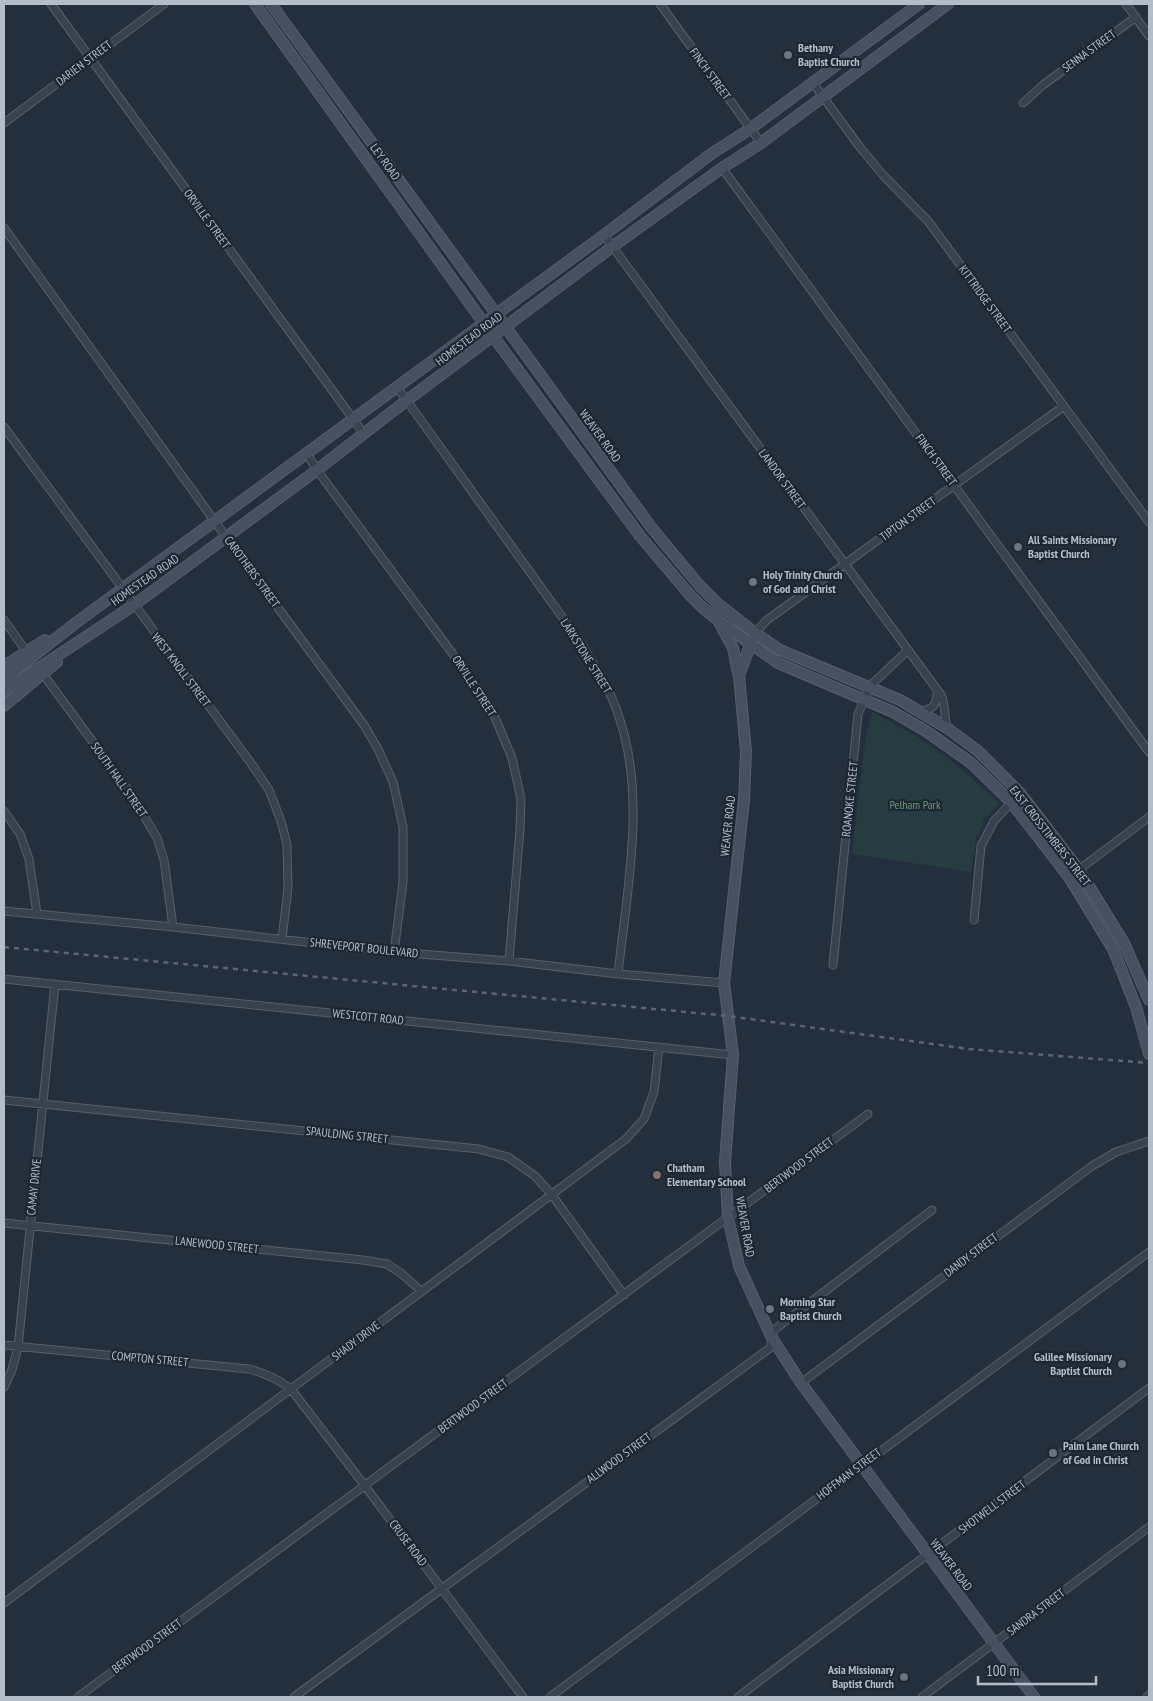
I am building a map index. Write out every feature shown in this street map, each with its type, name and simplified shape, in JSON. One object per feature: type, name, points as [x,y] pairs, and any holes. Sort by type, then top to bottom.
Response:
[{"type":"main road","name":"LEY ROAD","points":[[255,4],[493,336]]},
{"type":"main road","name":"LEY ROAD","points":[[271,4],[505,327]]},
{"type":"main road","name":"HOMESTEAD ROAD","points":[[4,679],[77,622],[354,420],[711,154],[750,129],[919,4]]},
{"type":"main road","name":"HOMESTEAD ROAD","points":[[4,691],[134,605],[317,470],[612,247],[722,168],[761,143],[948,4]]},
{"type":"main road","points":[[871,40],[882,54]]},
{"type":"main road","points":[[289,50],[300,43]]},
{"type":"main road","points":[[338,119],[349,111]]},
{"type":"main road","points":[[390,191],[402,184]]},
{"type":"main road","name":"WEAVER ROAD","points":[[505,327],[651,528],[699,585],[717,603],[755,633],[739,676],[746,752],[744,800],[724,983],[733,1055],[724,1162],[728,1218],[739,1266],[772,1338],[801,1383],[1034,1697]]},
{"type":"main road","points":[[493,336],[640,536],[689,594],[716,619],[750,644]]},
{"type":"main road","points":[[620,508],[632,501]]},
{"type":"main road","points":[[716,619],[733,648],[739,676]]},
{"type":"main road","points":[[4,666],[77,622]]},
{"type":"main road","name":"EAST CROSSTIMBERS STREET","points":[[755,633],[780,650],[900,700],[947,728],[978,751],[1020,793],[1080,870],[1124,944],[1149,1000]]},
{"type":"main road","points":[[4,706],[86,636]]},
{"type":"main road","name":"EAST CROSSTIMBERS STREET","points":[[750,644],[778,664],[894,712],[926,731],[971,763],[1011,802],[1069,877],[1113,949],[1136,1007],[1149,1054]]},
{"type":"street","name":"ORVILLE STREET","points":[[50,4],[364,434]]},
{"type":"street","name":"DARIEN STREET","points":[[4,123],[164,4]]},
{"type":"street","name":"FINCH STREET","points":[[660,4],[761,143]]},
{"type":"street","points":[[1126,4],[1149,36]]},
{"type":"street","name":"SENNA STREET","points":[[1022,103],[1043,85],[1136,17]]},
{"type":"street","name":"KITTRIDGE STREET","points":[[813,83],[882,174],[928,221],[1149,522]]},
{"type":"street","name":"FINCH STREET","points":[[722,168],[1149,752]]},
{"type":"street","name":"CAROTHERS STREET","points":[[4,228],[364,725],[378,749],[393,782],[403,827],[403,882],[394,952]]},
{"type":"street","name":"LANDOR STREET","points":[[604,235],[945,702],[944,715],[947,728]]},
{"type":"street","name":"LARKSTONE STREET","points":[[397,387],[583,646],[608,688],[618,714],[627,746],[633,781],[630,872],[618,974]]},
{"type":"street","name":"TIPTON STREET","points":[[755,633],[767,620],[1064,406]]},
{"type":"street","name":"WEST KNOLL STREET","points":[[4,427],[269,790],[281,821],[287,845],[288,888],[282,938]]},
{"type":"street","name":"ORVILLE STREET","points":[[307,454],[491,708],[512,758],[521,800],[509,961]]},
{"type":"street","points":[[4,620],[26,651]]},
{"type":"street","name":"ROANOKE STREET","points":[[833,965],[858,714],[870,686],[907,650]]},
{"type":"street","name":"SOUTH HALL STREET","points":[[42,674],[131,794],[157,838],[164,860],[173,927]]},
{"type":"street","points":[[921,712],[934,707],[937,701],[937,692]]},
{"type":"street","points":[[974,920],[982,846],[994,821],[1020,793]]},
{"type":"street","points":[[4,811],[20,834],[29,859],[37,914]]},
{"type":"street","points":[[1069,877],[1149,817]]},
{"type":"street","name":"SHREVEPORT BOULEVARD","points":[[4,911],[282,938],[394,952],[509,961],[618,974],[724,983]]},
{"type":"street","name":"WESTCOTT ROAD","points":[[4,979],[733,1055]]},
{"type":"street","name":"CAMAY DRIVE","points":[[4,1387],[12,1370],[18,1347],[55,984]]},
{"type":"street","name":"SHADY DRIVE","points":[[4,1603],[626,1139],[644,1119],[654,1092],[660,1047]]},
{"type":"street","name":"SPAULDING STREET","points":[[4,1100],[479,1149],[508,1157],[535,1176],[552,1194],[624,1294]]},
{"type":"street","name":"BERTWOOD STREET","points":[[78,1697],[868,1114]]},
{"type":"street","name":"DANDY STREET","points":[[801,1383],[1092,1166],[1116,1152],[1149,1141]]},
{"type":"street","name":"ALLWOOD STREET","points":[[294,1697],[770,1348],[774,1330],[932,1210]]},
{"type":"street","name":"LANEWOOD STREET","points":[[4,1223],[363,1260],[387,1264],[421,1291]]},
{"type":"street","name":"HOFFMAN STREET","points":[[550,1697],[1149,1252]]},
{"type":"street","name":"COMPTON STREET","points":[[4,1345],[249,1369],[263,1372],[291,1389]]},
{"type":"street","name":"SHOTWELL STREET","points":[[738,1697],[1149,1388]]},
{"type":"street","name":"CRUSE ROAD","points":[[291,1389],[523,1697]]},
{"type":"street","name":"SANDRA STREET","points":[[922,1697],[1149,1527]]},
{"type":"green space","name":"Pelham Park","points":[[872,712],[916,736],[958,766],[999,803],[984,820],[976,839],[971,872],[852,854],[865,743]]},
{"type":"railway","points":[[4,947],[728,1016],[969,1049],[1149,1063]]},
{"type":"place","name":"Bethany Baptist Church","points":[[788,55]]},
{"type":"place","name":"All Saints Missionary Baptist Church","points":[[1018,547]]},
{"type":"place","name":"Holy Trinity Church of God and Christ","points":[[753,582]]},
{"type":"place","name":"Chatham Elementary School","points":[[657,1175]]},
{"type":"place","name":"Morning Star Baptist Church","points":[[770,1309]]},
{"type":"place","name":"Galilee Missionary Baptist Church","points":[[1122,1364]]},
{"type":"place","name":"Palm Lane Church of God in Christ","points":[[1053,1453]]},
{"type":"place","name":"Asia Missionary Baptist Church","points":[[904,1677]]}]
